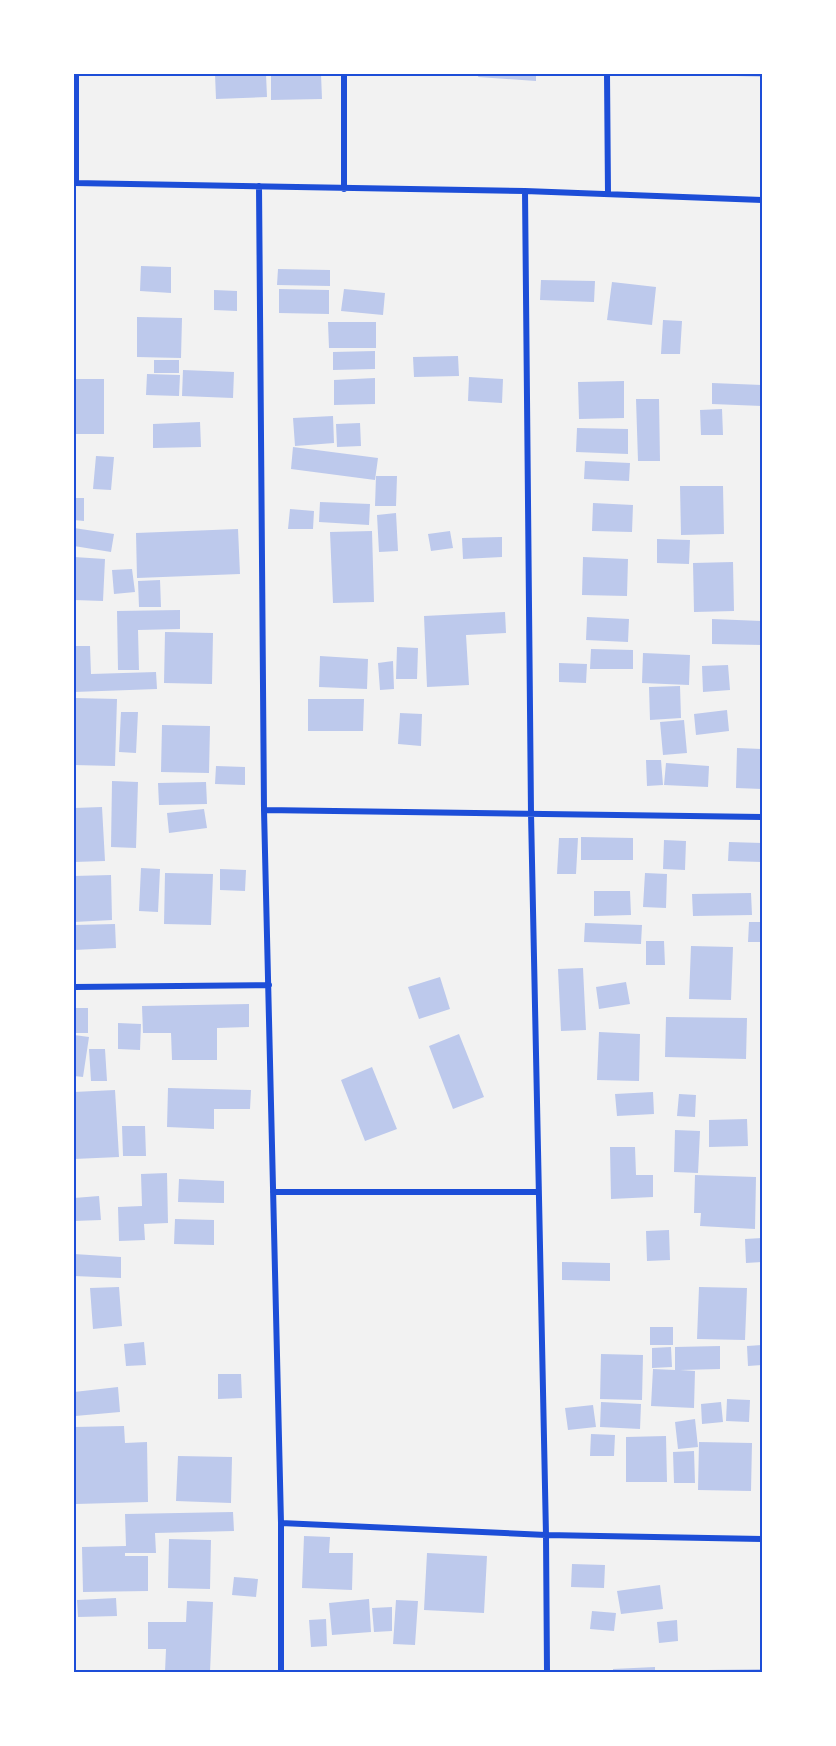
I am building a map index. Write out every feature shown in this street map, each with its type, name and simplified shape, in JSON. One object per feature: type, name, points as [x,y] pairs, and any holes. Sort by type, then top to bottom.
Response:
[{"type":"street","points":[[76,74],[75,183],[525,191],[762,200]]},
{"type":"street","points":[[344,74],[344,189]]},
{"type":"street","points":[[607,74],[608,194]]},
{"type":"street","points":[[259,186],[264,810],[281,1523],[281,1672]]},
{"type":"street","points":[[525,191],[531,813],[547,1672]]},
{"type":"street","points":[[264,810],[762,817]]},
{"type":"street","points":[[74,987],[269,984]]},
{"type":"street","points":[[273,1192],[538,1192]]},
{"type":"street","points":[[281,1523],[546,1535],[762,1539]]},
{"type":"building","points":[[215,74],[266,74],[267,97],[216,99]]},
{"type":"building","points":[[271,74],[321,74],[322,99],[271,100]]},
{"type":"building","points":[[479,74],[536,74],[536,81],[478,77]]},
{"type":"building","points":[[736,74],[762,74],[762,77],[736,76]]},
{"type":"building","points":[[141,266],[171,267],[171,293],[140,291]]},
{"type":"building","points":[[278,269],[330,270],[330,286],[277,285]]},
{"type":"building","points":[[541,280],[595,281],[594,302],[540,300]]},
{"type":"building","points":[[612,282],[656,287],[652,325],[607,320]]},
{"type":"building","points":[[279,289],[329,290],[329,314],[279,313]]},
{"type":"building","points":[[344,289],[385,293],[383,315],[341,311]]},
{"type":"building","points":[[214,290],[237,291],[237,311],[214,310]]},
{"type":"building","points":[[137,317],[182,318],[181,358],[137,357]]},
{"type":"building","points":[[663,320],[682,321],[680,354],[661,354]]},
{"type":"building","points":[[328,322],[376,322],[376,348],[329,348]]},
{"type":"building","points":[[375,351],[375,369],[333,370],[333,352]]},
{"type":"building","points":[[458,356],[459,376],[414,377],[413,357]]},
{"type":"building","points":[[154,360],[179,360],[179,373],[154,373]]},
{"type":"building","points":[[183,370],[234,372],[233,398],[182,396]]},
{"type":"building","points":[[147,374],[180,375],[179,396],[146,395]]},
{"type":"building","points":[[469,377],[503,379],[502,403],[468,401]]},
{"type":"building","points":[[375,378],[375,404],[334,405],[334,380]]},
{"type":"building","points":[[74,379],[104,379],[104,434],[74,434]]},
{"type":"building","points":[[624,381],[624,418],[579,419],[578,382]]},
{"type":"building","points":[[712,383],[762,385],[762,406],[712,404]]},
{"type":"building","points":[[636,399],[659,399],[660,461],[638,461]]},
{"type":"building","points":[[722,409],[723,435],[701,435],[700,410]]},
{"type":"building","points":[[333,416],[334,443],[295,446],[293,418]]},
{"type":"building","points":[[200,422],[201,447],[153,448],[153,424]]},
{"type":"building","points":[[360,423],[361,446],[337,447],[336,424]]},
{"type":"building","points":[[577,428],[628,429],[628,454],[576,452]]},
{"type":"building","points":[[293,447],[378,458],[375,480],[291,469]]},
{"type":"building","points":[[96,456],[114,457],[111,490],[93,489]]},
{"type":"building","points":[[585,461],[630,463],[629,481],[584,479]]},
{"type":"building","points":[[376,476],[397,476],[396,506],[375,506]]},
{"type":"building","points":[[680,486],[723,486],[724,534],[681,535]]},
{"type":"building","points":[[74,498],[84,498],[84,521],[74,520]]},
{"type":"building","points":[[320,502],[370,504],[369,525],[319,522]]},
{"type":"building","points":[[593,503],[633,505],[632,532],[592,531]]},
{"type":"building","points":[[290,509],[314,511],[313,529],[288,529]]},
{"type":"building","points":[[396,513],[398,551],[379,552],[377,515]]},
{"type":"building","points":[[74,528],[114,534],[111,552],[74,546]]},
{"type":"building","points":[[238,529],[240,574],[137,578],[136,533]]},
{"type":"building","points":[[372,531],[374,602],[333,603],[330,532]]},
{"type":"building","points":[[450,531],[453,548],[431,551],[428,534]]},
{"type":"building","points":[[502,537],[502,557],[463,559],[462,538]]},
{"type":"building","points":[[657,539],[690,540],[689,564],[657,563]]},
{"type":"building","points":[[74,557],[105,559],[103,601],[74,600]]},
{"type":"building","points":[[583,557],[628,559],[627,596],[582,595]]},
{"type":"building","points":[[733,562],[734,611],[694,612],[693,563]]},
{"type":"building","points":[[132,569],[135,592],[114,594],[112,570]]},
{"type":"building","points":[[160,580],[161,607],[139,607],[138,581]]},
{"type":"building","points":[[180,610],[180,629],[138,630],[139,670],[118,670],[117,611]]},
{"type":"building","points":[[505,612],[506,633],[466,635],[469,685],[427,687],[424,616]]},
{"type":"building","points":[[587,617],[629,619],[628,642],[586,640]]},
{"type":"building","points":[[712,619],[762,621],[762,645],[712,644]]},
{"type":"building","points":[[165,632],[213,633],[212,684],[164,683]]},
{"type":"building","points":[[74,646],[90,646],[91,674],[156,672],[157,689],[74,692]]},
{"type":"building","points":[[397,647],[418,648],[417,679],[396,679]]},
{"type":"building","points":[[591,649],[633,650],[633,669],[590,669]]},
{"type":"building","points":[[643,653],[690,655],[689,685],[642,683]]},
{"type":"building","points":[[320,656],[368,659],[367,689],[319,687]]},
{"type":"building","points":[[393,661],[394,689],[380,690],[378,663]]},
{"type":"building","points":[[559,663],[587,664],[586,683],[559,682]]},
{"type":"building","points":[[728,665],[730,690],[703,692],[702,666]]},
{"type":"building","points":[[680,686],[681,718],[650,720],[649,687]]},
{"type":"building","points":[[74,698],[117,699],[115,766],[74,765]]},
{"type":"building","points":[[308,699],[364,699],[363,731],[308,731]]},
{"type":"building","points":[[727,710],[729,731],[696,735],[694,714]]},
{"type":"building","points":[[121,712],[138,712],[136,753],[119,752]]},
{"type":"building","points":[[400,713],[422,714],[421,746],[398,744]]},
{"type":"building","points":[[684,720],[687,753],[663,755],[660,722]]},
{"type":"building","points":[[162,725],[210,726],[209,773],[161,772]]},
{"type":"building","points":[[737,748],[762,749],[762,789],[736,788]]},
{"type":"building","points":[[646,760],[661,760],[663,785],[647,786]]},
{"type":"building","points":[[666,763],[709,766],[708,787],[664,785]]},
{"type":"building","points":[[216,766],[245,767],[245,785],[215,784]]},
{"type":"building","points":[[112,781],[138,782],[136,848],[111,847]]},
{"type":"building","points":[[206,782],[207,804],[159,805],[158,783]]},
{"type":"building","points":[[102,807],[105,861],[74,862],[74,808]]},
{"type":"building","points":[[204,809],[207,828],[169,833],[167,813]]},
{"type":"building","points":[[581,837],[633,838],[633,860],[581,860]]},
{"type":"building","points":[[559,838],[578,838],[576,874],[557,874]]},
{"type":"building","points":[[664,840],[686,841],[685,870],[663,869]]},
{"type":"building","points":[[729,842],[762,843],[762,862],[728,861]]},
{"type":"building","points":[[141,868],[160,869],[158,912],[139,911]]},
{"type":"building","points":[[220,869],[246,870],[245,891],[220,890]]},
{"type":"building","points":[[165,873],[213,874],[211,925],[164,924]]},
{"type":"building","points":[[645,873],[667,874],[666,908],[643,907]]},
{"type":"building","points":[[111,875],[112,920],[74,922],[74,876]]},
{"type":"building","points":[[594,891],[630,891],[631,915],[594,916]]},
{"type":"building","points":[[751,893],[752,915],[693,916],[692,894]]},
{"type":"building","points":[[749,922],[762,922],[762,942],[748,942]]},
{"type":"building","points":[[585,923],[642,925],[641,944],[584,942]]},
{"type":"building","points":[[115,924],[116,948],[74,950],[74,925]]},
{"type":"building","points":[[646,941],[664,941],[665,965],[646,965]]},
{"type":"building","points":[[691,946],[733,947],[731,1000],[689,999]]},
{"type":"building","points":[[583,968],[586,1030],[561,1031],[558,969]]},
{"type":"building","points":[[440,977],[450,1009],[419,1019],[408,987]]},
{"type":"building","points":[[626,982],[630,1004],[599,1009],[596,987]]},
{"type":"building","points":[[249,1004],[249,1027],[217,1028],[217,1060],[172,1060],[171,1033],[143,1033],[142,1006]]},
{"type":"building","points":[[74,1008],[88,1008],[88,1033],[74,1033]]},
{"type":"building","points":[[666,1017],[747,1018],[746,1059],[665,1057]]},
{"type":"building","points":[[118,1023],[141,1024],[140,1050],[118,1049]]},
{"type":"building","points":[[599,1032],[640,1034],[639,1081],[597,1080]]},
{"type":"building","points":[[459,1034],[484,1097],[453,1109],[429,1046]]},
{"type":"building","points":[[74,1035],[89,1037],[83,1077],[74,1076]]},
{"type":"building","points":[[89,1049],[105,1049],[107,1081],[91,1081]]},
{"type":"building","points":[[372,1067],[397,1129],[365,1141],[341,1080]]},
{"type":"building","points":[[168,1088],[251,1090],[250,1109],[214,1109],[214,1129],[167,1127]]},
{"type":"building","points":[[115,1090],[119,1157],[74,1159],[74,1092]]},
{"type":"building","points":[[653,1092],[654,1114],[617,1116],[615,1094]]},
{"type":"building","points":[[679,1094],[696,1095],[695,1117],[677,1116]]},
{"type":"building","points":[[747,1119],[748,1146],[709,1147],[709,1120]]},
{"type":"building","points":[[122,1126],[145,1126],[146,1156],[123,1156]]},
{"type":"building","points":[[675,1130],[700,1131],[698,1173],[674,1172]]},
{"type":"building","points":[[610,1147],[635,1147],[636,1175],[653,1175],[653,1197],[611,1199]]},
{"type":"building","points":[[167,1173],[168,1223],[144,1224],[145,1240],[119,1241],[118,1207],[142,1206],[141,1174]]},
{"type":"building","points":[[695,1175],[756,1177],[755,1229],[700,1226],[701,1213],[694,1213]]},
{"type":"building","points":[[179,1179],[224,1181],[224,1203],[178,1202]]},
{"type":"building","points":[[99,1196],[101,1220],[74,1221],[74,1198]]},
{"type":"building","points":[[175,1219],[214,1220],[214,1245],[174,1244]]},
{"type":"building","points":[[669,1230],[670,1260],[647,1261],[646,1231]]},
{"type":"building","points":[[762,1238],[762,1262],[746,1263],[745,1239]]},
{"type":"building","points":[[74,1254],[121,1257],[121,1278],[74,1276]]},
{"type":"building","points":[[562,1262],[610,1263],[610,1281],[562,1280]]},
{"type":"building","points":[[119,1287],[122,1326],[93,1329],[90,1288]]},
{"type":"building","points":[[699,1287],[747,1288],[745,1340],[697,1339]]},
{"type":"building","points":[[650,1327],[673,1327],[673,1345],[650,1345]]},
{"type":"building","points":[[144,1342],[146,1365],[126,1366],[124,1344]]},
{"type":"building","points":[[762,1345],[762,1365],[748,1366],[747,1346]]},
{"type":"building","points":[[720,1346],[720,1369],[680,1370],[695,1371],[694,1408],[651,1406],[653,1369],[675,1370],[675,1347]]},
{"type":"building","points":[[671,1347],[672,1367],[652,1368],[652,1348]]},
{"type":"building","points":[[601,1354],[643,1355],[642,1400],[600,1399]]},
{"type":"building","points":[[218,1374],[241,1374],[242,1398],[218,1399]]},
{"type":"building","points":[[118,1387],[120,1412],[75,1416],[74,1392]]},
{"type":"building","points":[[727,1399],[750,1400],[749,1422],[726,1421]]},
{"type":"building","points":[[601,1402],[641,1404],[640,1429],[600,1427]]},
{"type":"building","points":[[721,1402],[723,1422],[702,1424],[701,1404]]},
{"type":"building","points":[[593,1405],[596,1427],[568,1430],[565,1408]]},
{"type":"building","points":[[695,1419],[698,1447],[678,1449],[675,1422]]},
{"type":"building","points":[[124,1426],[125,1443],[147,1442],[148,1502],[76,1504],[74,1427]]},
{"type":"building","points":[[591,1434],[615,1435],[614,1456],[590,1456]]},
{"type":"building","points":[[666,1436],[667,1482],[626,1482],[626,1437]]},
{"type":"building","points":[[699,1442],[752,1443],[751,1491],[698,1490]]},
{"type":"building","points":[[694,1451],[695,1483],[674,1483],[673,1452]]},
{"type":"building","points":[[178,1456],[232,1457],[231,1503],[176,1501]]},
{"type":"building","points":[[233,1512],[234,1531],[155,1533],[156,1553],[125,1553],[125,1556],[148,1556],[148,1591],[83,1592],[82,1547],[126,1546],[125,1514]]},
{"type":"building","points":[[304,1536],[330,1537],[329,1553],[353,1553],[352,1590],[302,1588]]},
{"type":"building","points":[[169,1539],[211,1540],[210,1589],[168,1588]]},
{"type":"building","points":[[427,1553],[487,1556],[484,1613],[424,1610]]},
{"type":"building","points":[[572,1564],[605,1565],[604,1588],[571,1587]]},
{"type":"building","points":[[234,1577],[258,1579],[256,1597],[232,1595]]},
{"type":"building","points":[[660,1585],[663,1609],[621,1614],[617,1591]]},
{"type":"building","points":[[116,1598],[117,1616],[78,1617],[77,1600]]},
{"type":"building","points":[[369,1599],[371,1632],[332,1635],[329,1603]]},
{"type":"building","points":[[396,1600],[418,1601],[415,1645],[393,1644]]},
{"type":"building","points":[[187,1601],[213,1602],[210,1672],[165,1672],[166,1649],[148,1649],[148,1622],[186,1622]]},
{"type":"building","points":[[392,1607],[392,1631],[374,1632],[372,1608]]},
{"type":"building","points":[[592,1611],[616,1613],[614,1631],[590,1629]]},
{"type":"building","points":[[326,1619],[327,1646],[311,1647],[309,1620]]},
{"type":"building","points":[[677,1620],[678,1641],[659,1643],[657,1622]]},
{"type":"building","points":[[655,1667],[655,1672],[613,1672],[613,1669]]},
{"type":"building","points":[[762,1669],[762,1672],[707,1672],[707,1670]]}]
